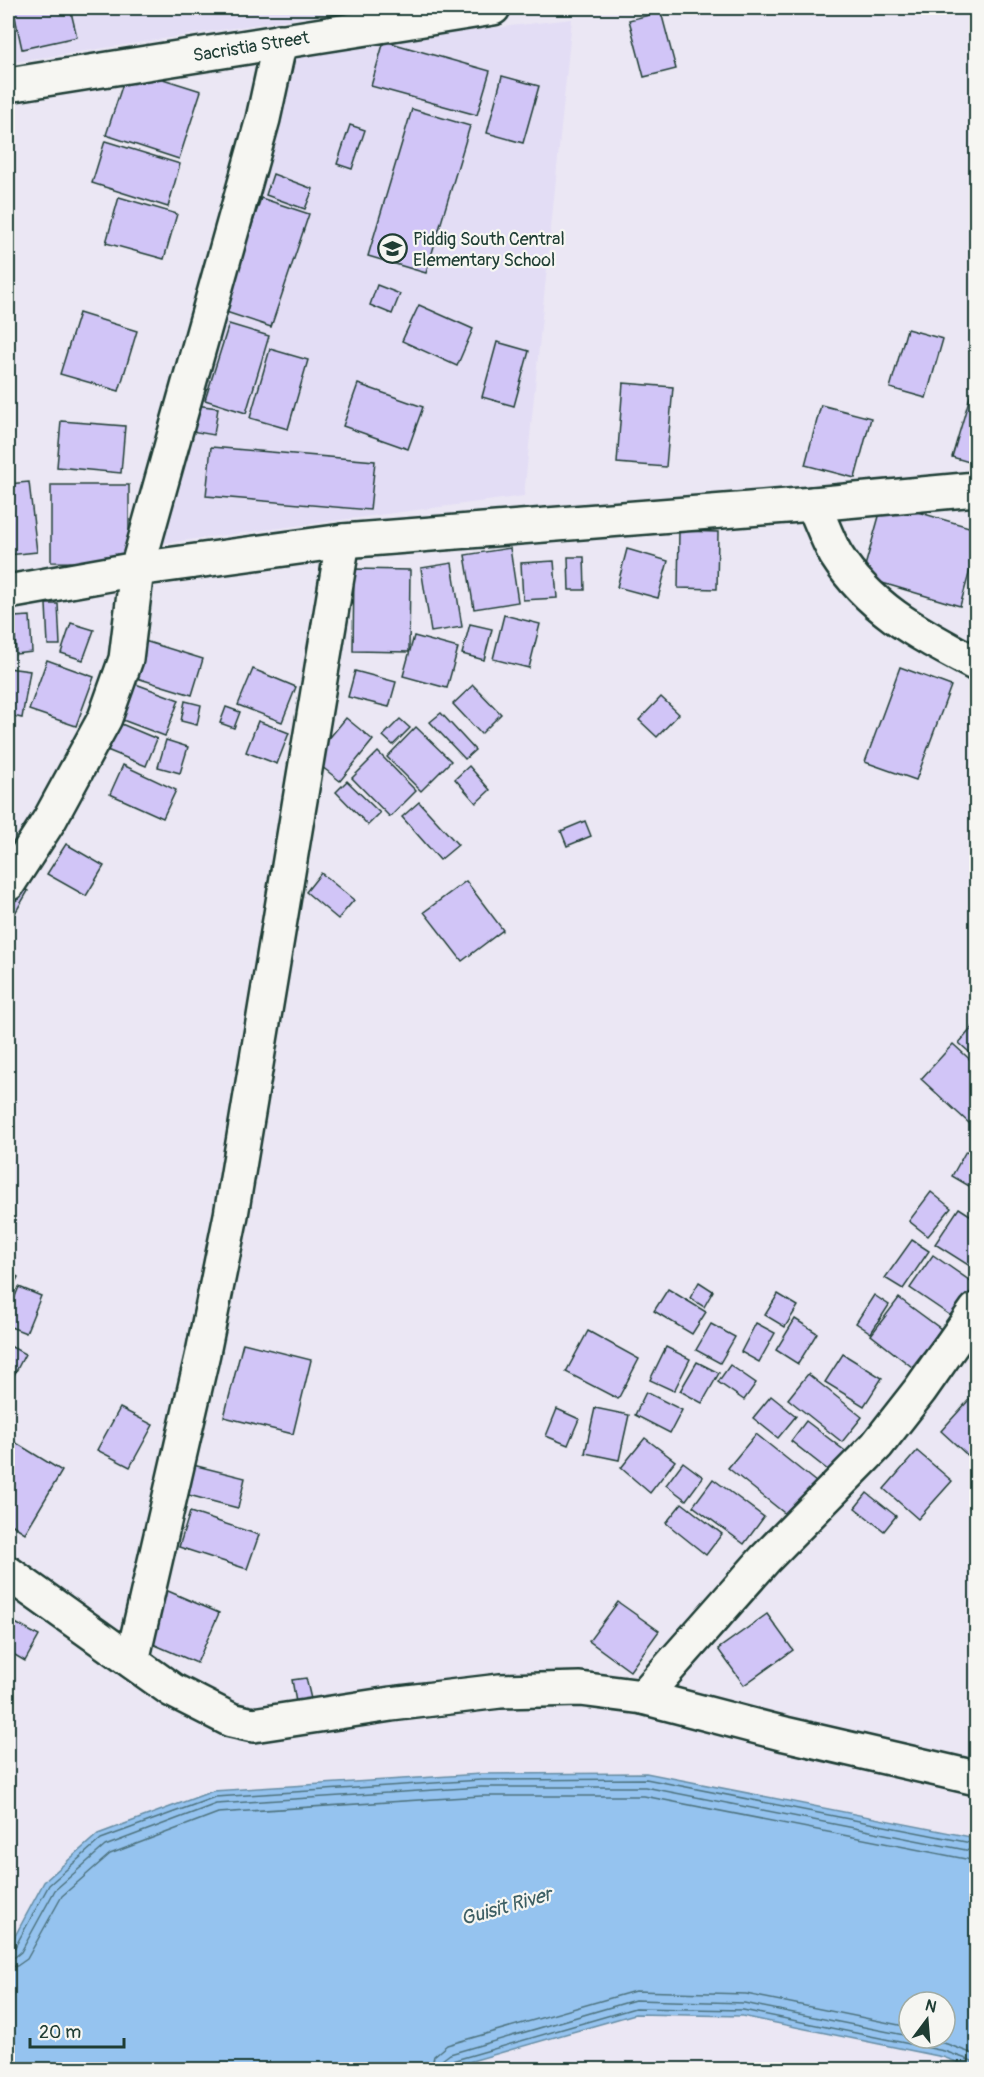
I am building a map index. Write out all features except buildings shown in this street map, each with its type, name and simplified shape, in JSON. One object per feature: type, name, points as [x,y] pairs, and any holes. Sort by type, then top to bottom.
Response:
[{"type":"street","name":"Sacristia Street","points":[[8,85],[493,8]]},
{"type":"street","points":[[8,884],[50,819],[105,718],[126,659],[137,569],[263,120],[280,40]]},
{"type":"street","points":[[8,592],[137,569],[343,541],[976,489]]},
{"type":"street","points":[[813,504],[835,553],[873,601],[914,631],[976,664]]},
{"type":"street","points":[[132,1661],[203,1353],[231,1215],[343,541]]},
{"type":"street","points":[[643,1697],[765,1559],[877,1445],[920,1390],[976,1310]]},
{"type":"street","points":[[8,1573],[172,1690],[231,1720],[253,1725],[391,1704],[500,1691],[580,1689],[643,1697],[785,1734],[976,1778]]},
{"type":"shaded area","points":[[8,8],[363,8],[8,63]]},
{"type":"shaded area","name":"Piddig South Central Elementary School","points":[[572,19],[524,496],[157,544],[292,51]]},
{"type":"water","name":"Guisit River","points":[[646,1773],[976,1838],[976,2069],[943,2057],[909,2050],[957,2050],[957,1990],[897,1990],[897,2048],[742,2016],[635,2014],[444,2069],[8,2069],[8,1949],[44,1882],[98,1834],[213,1791],[481,1774]]},
{"type":"place","name":"Piddig South Central Elementary School","points":[[392,249]]}]
